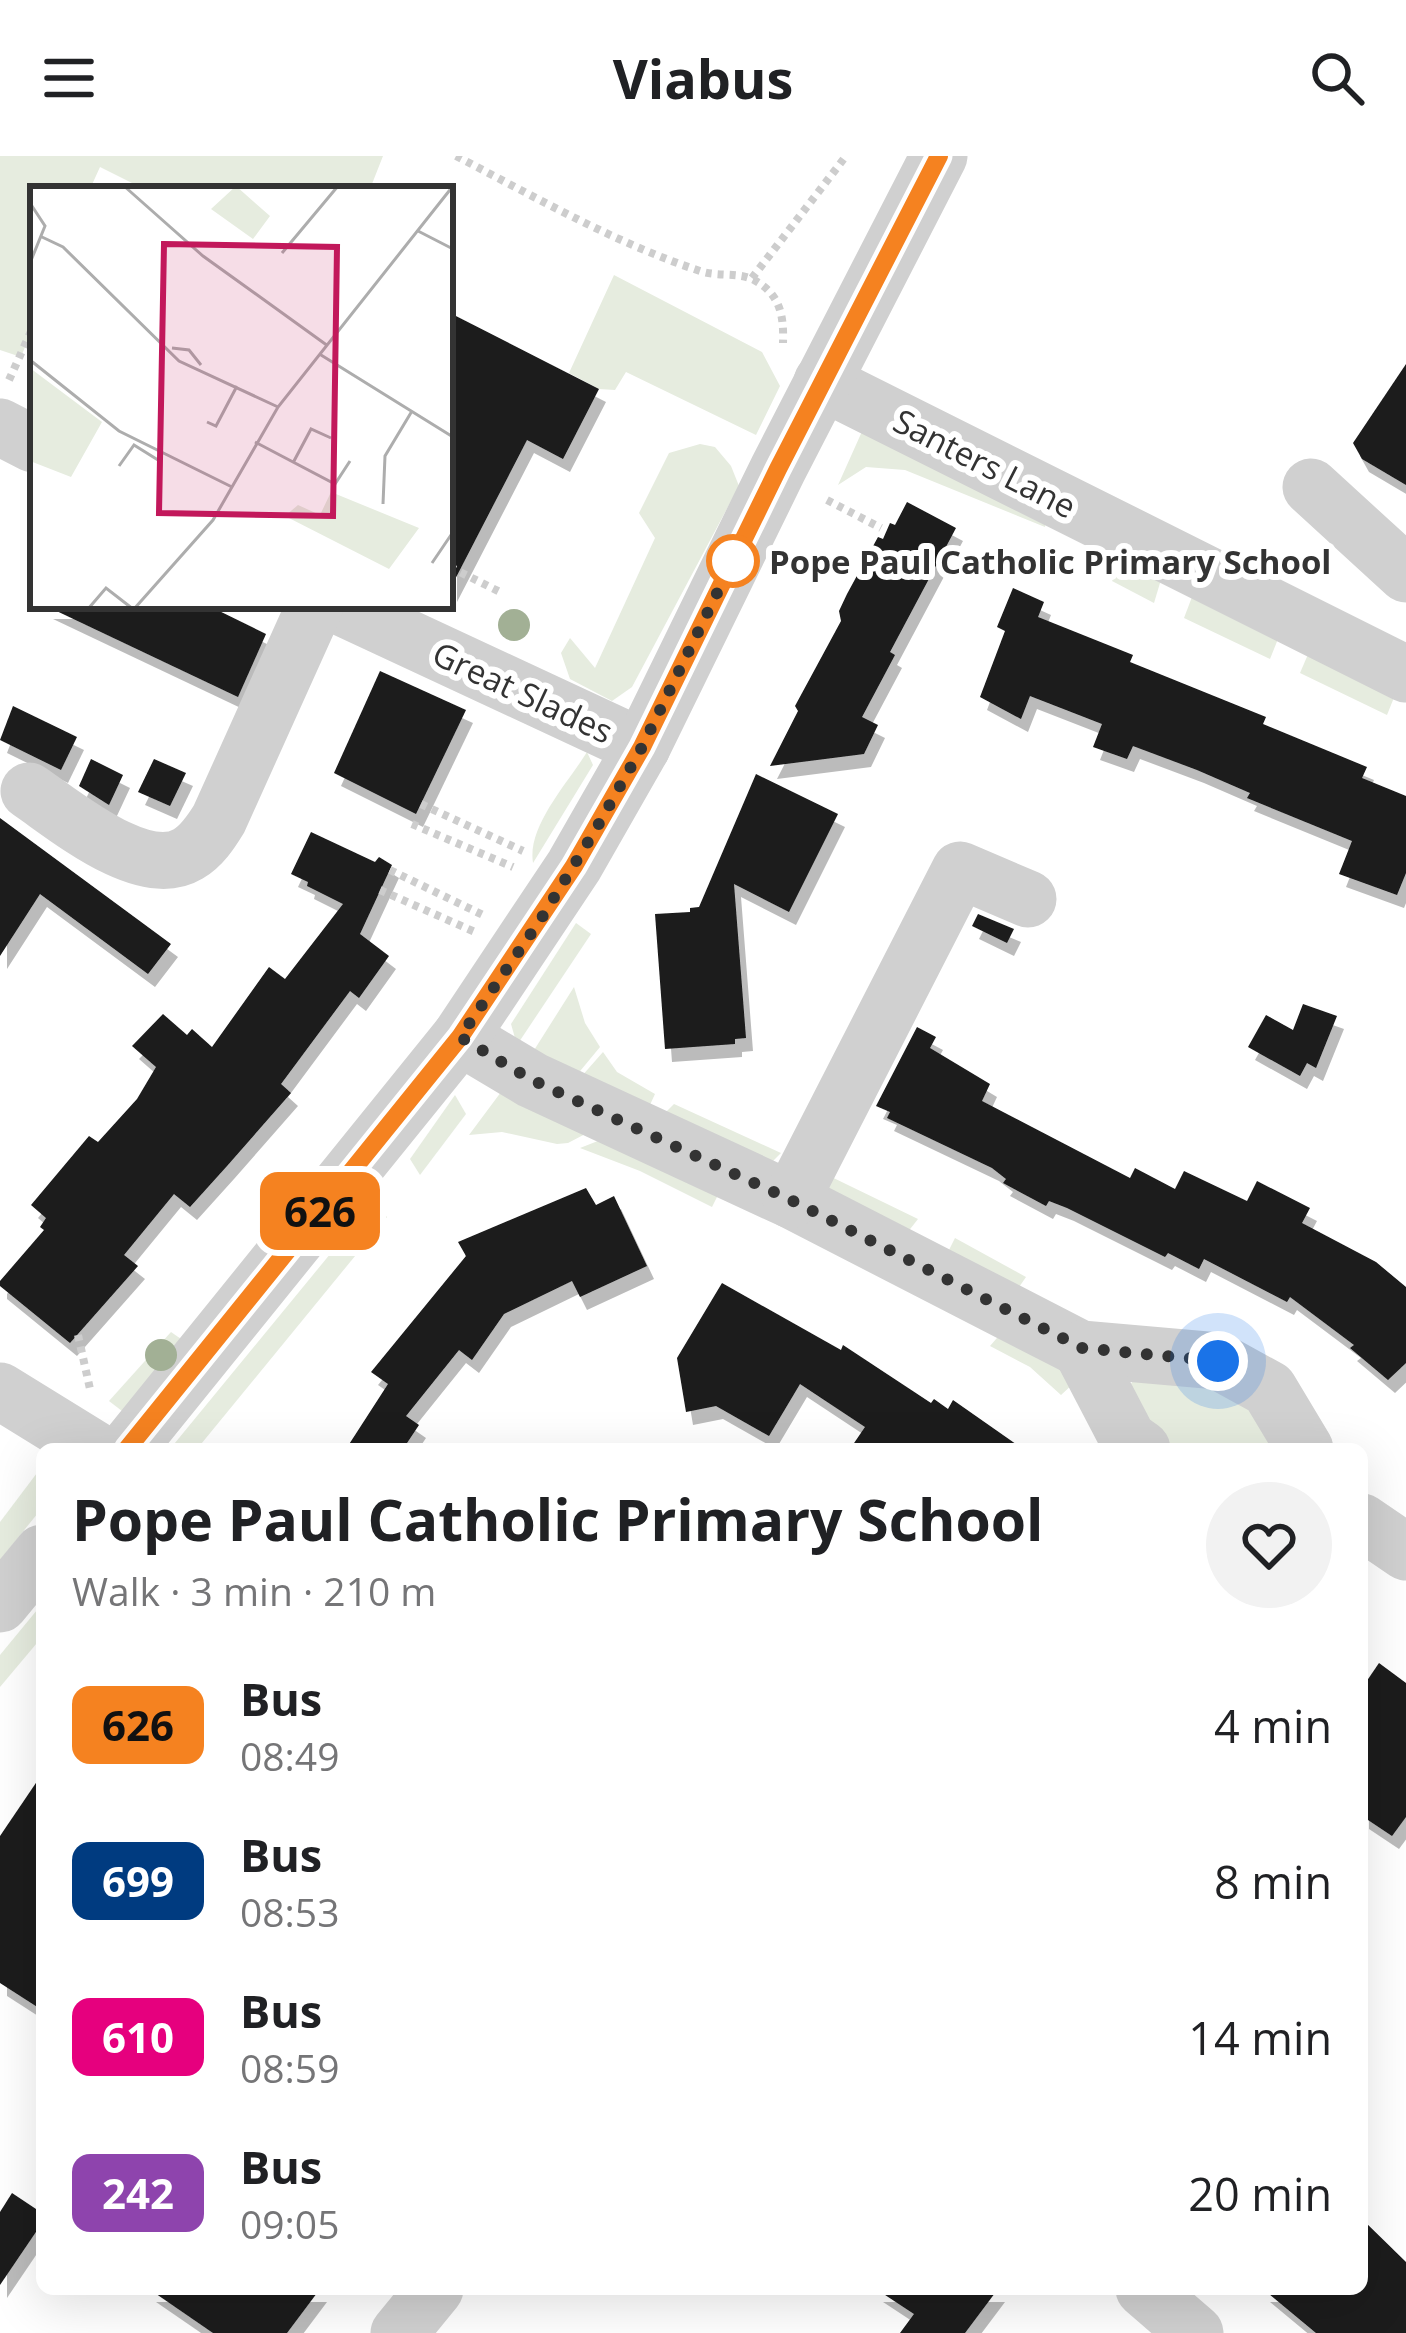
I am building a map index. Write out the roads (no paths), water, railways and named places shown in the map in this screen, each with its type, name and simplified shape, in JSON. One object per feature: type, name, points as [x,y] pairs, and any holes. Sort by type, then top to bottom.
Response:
[{"type":"street","points":[[0,1391],[105,1436],[460,1037],[574,866],[642,747],[798,371],[939,156]]},
{"type":"street","name":"Santers Lane","points":[[798,371],[1398,653]]},
{"type":"street","points":[[2,408],[30,441]]},
{"type":"street","points":[[1311,487],[1406,574]]},
{"type":"street","points":[[29,791],[118,850],[148,860],[185,857],[206,839],[219,819],[314,609]]},
{"type":"street","name":"Great Slades","points":[[345,609],[642,747]]},
{"type":"street","points":[[791,1200],[960,870],[1028,899]]},
{"type":"street","points":[[460,1037],[532,1080],[791,1200],[1082,1348],[1218,1361],[1269,1389],[1301,1443]]},
{"type":"street","points":[[1082,1348],[1134,1443]]},
{"type":"street","points":[[1368,1526],[1406,1552]]},
{"type":"street","points":[[0,1604],[36,1560]]},
{"type":"street","points":[[399,2333],[430,2295]]},
{"type":"street","points":[[1151,2295],[1195,2333]]},
{"type":"place","name":"Pope Paul Catholic Primary School","points":[[733,561]]}]
